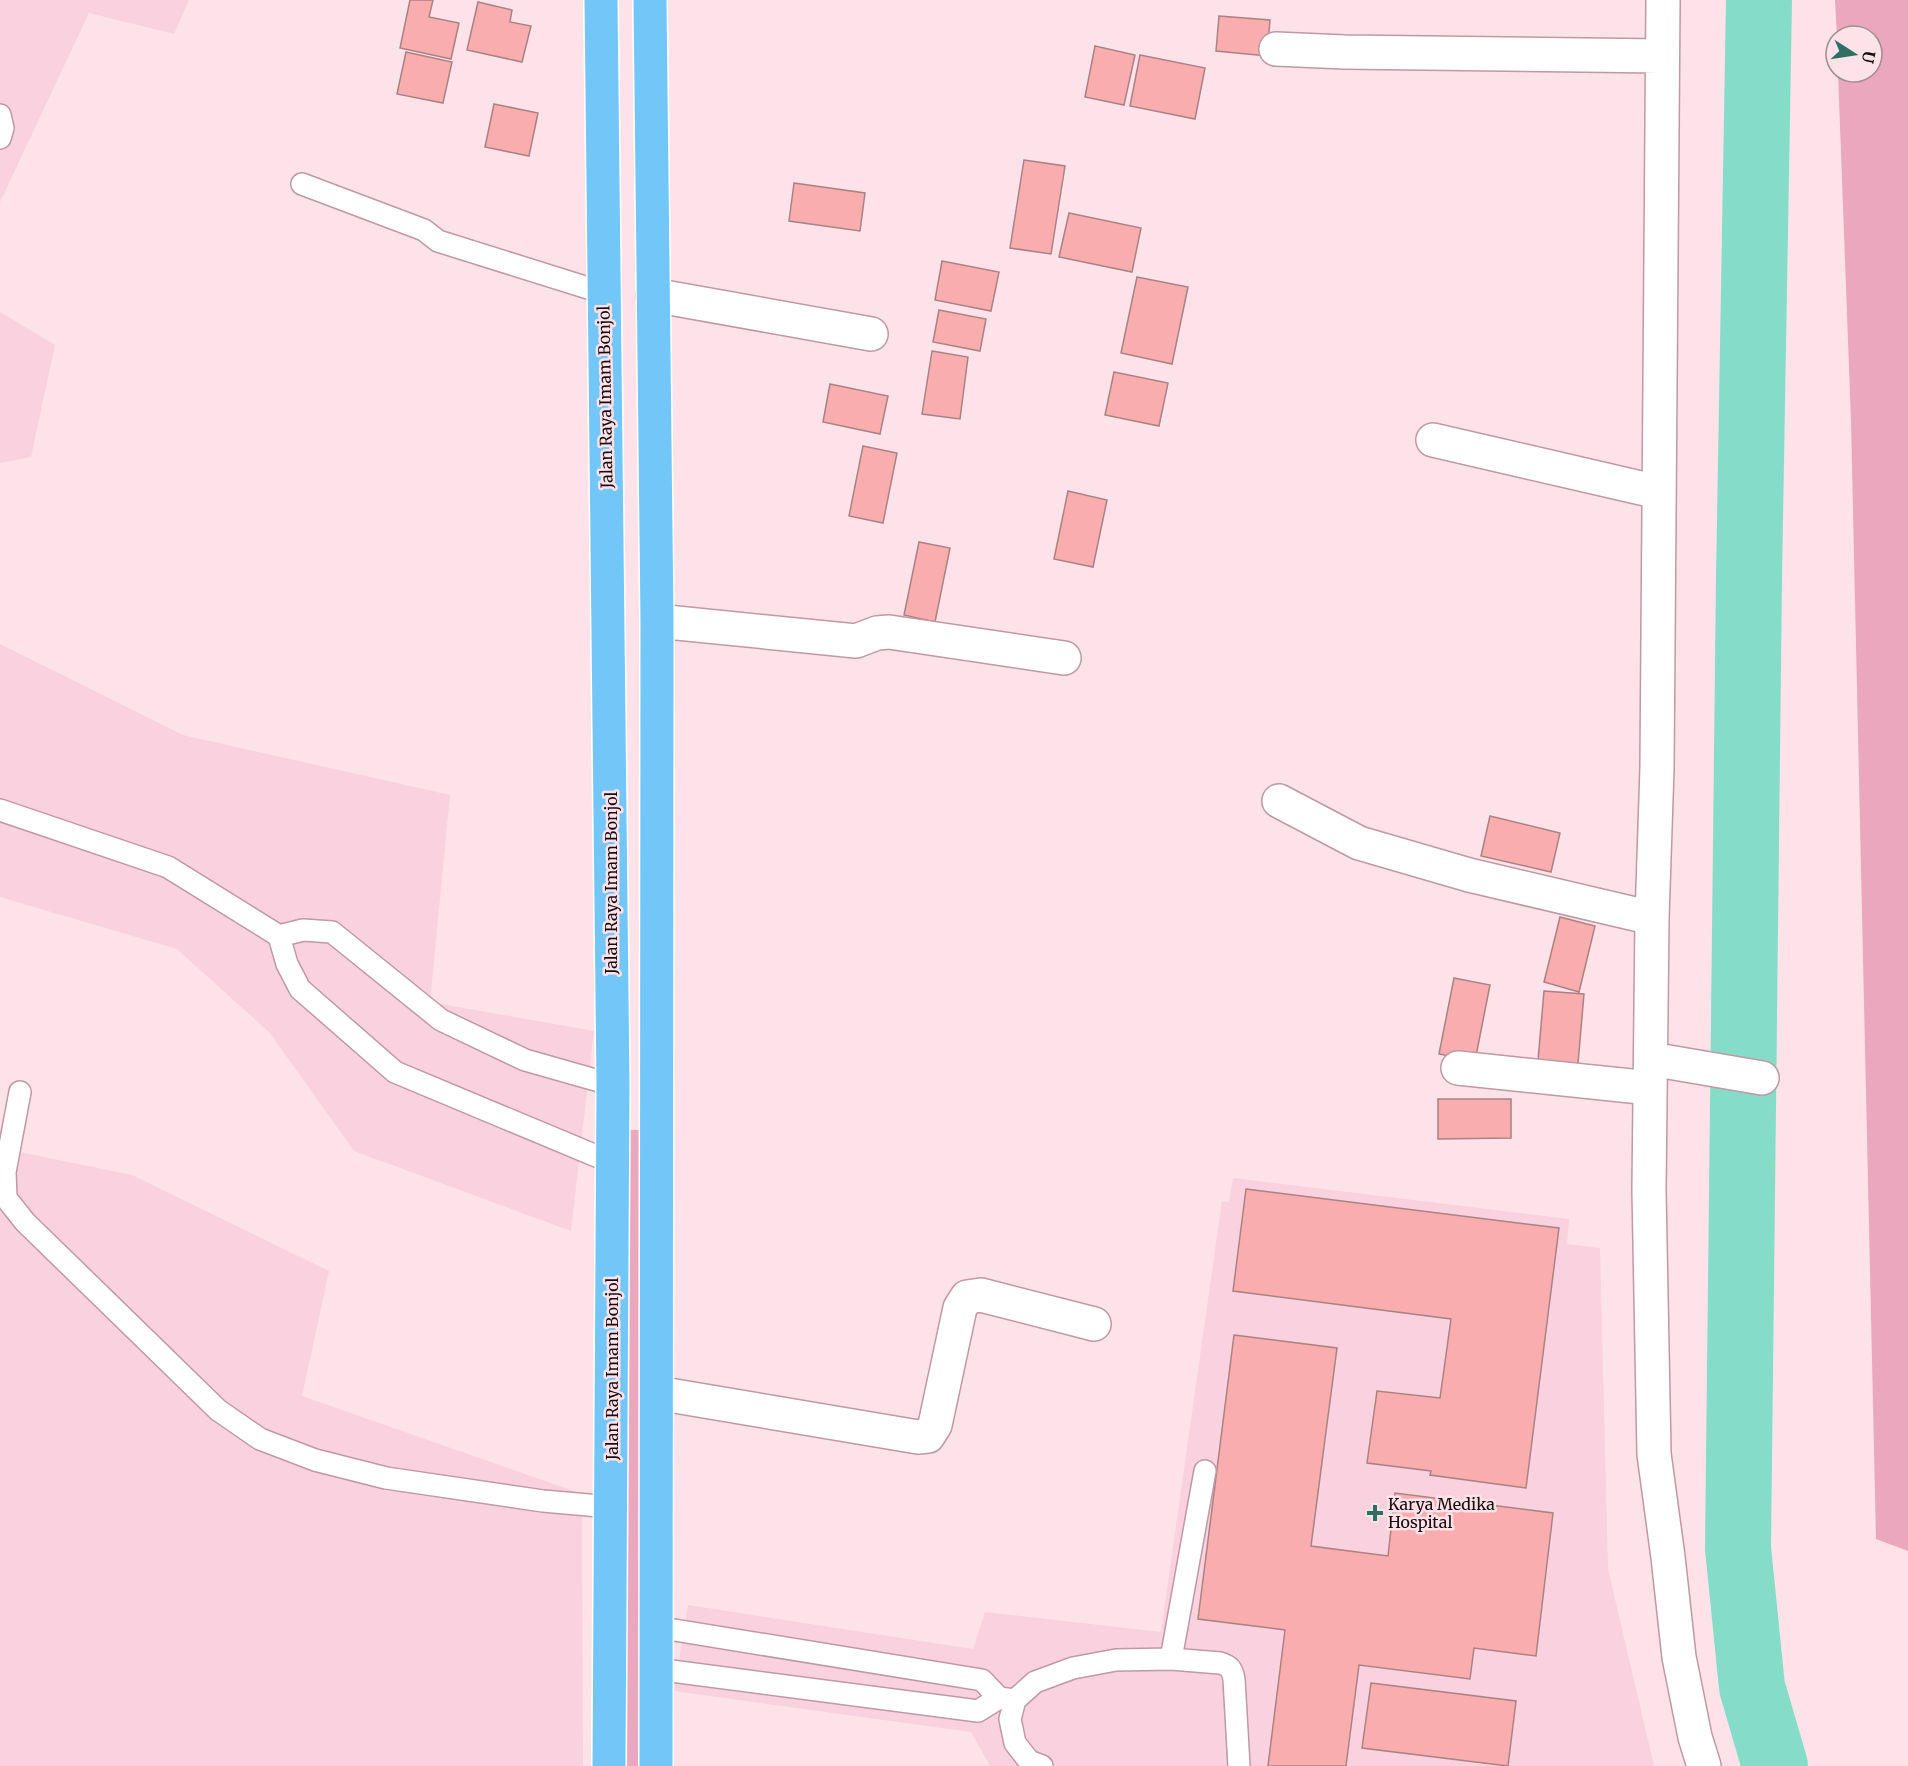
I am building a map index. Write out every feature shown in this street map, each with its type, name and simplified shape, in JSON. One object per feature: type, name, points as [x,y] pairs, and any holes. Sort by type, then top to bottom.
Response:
[{"type":"highway","name":"Jalan Raya Imam Bonjol","points":[[601,0],[614,1163],[609,1766]]},
{"type":"highway","points":[[650,0],[657,621],[656,1766]]},
{"type":"highway","points":[[613,1130],[657,1130]]},
{"type":"street","points":[[1663,0],[1657,768],[1652,918],[1649,1190],[1654,1454],[1679,1658],[1695,1737],[1704,1766]]},
{"type":"street","points":[[1276,48],[1344,52],[1661,56]]},
{"type":"street","points":[[653,295],[871,334]]},
{"type":"street","points":[[1433,440],[1658,492]]},
{"type":"street","points":[[657,621],[856,641],[876,633],[889,632],[1064,658]]},
{"type":"street","points":[[1279,801],[1359,843],[1469,875],[1652,918]]},
{"type":"street","points":[[1458,1068],[1650,1073],[1712,1070],[1759,1078]]},
{"type":"street","points":[[657,1393],[918,1437],[928,1436],[935,1425],[960,1308],[967,1297],[981,1295],[1094,1324]]},
{"type":"lane","points":[[0,115],[3,128],[0,138]]},
{"type":"lane","points":[[302,184],[424,230],[438,241],[604,293]]},
{"type":"lane","points":[[0,810],[168,867],[279,936],[287,964],[300,989],[395,1072],[614,1163]]},
{"type":"lane","points":[[279,936],[303,930],[332,932],[441,1020],[525,1060],[613,1085]]},
{"type":"lane","points":[[20,1092],[5,1172],[6,1198],[25,1222],[218,1410],[260,1438],[315,1460],[386,1478],[543,1501],[611,1507]]},
{"type":"lane","points":[[1172,1659],[1205,1472]]},
{"type":"lane","points":[[656,1628],[982,1680],[1007,1699],[1015,1743],[1029,1761],[1042,1766]]},
{"type":"lane","points":[[656,1669],[978,1711],[1007,1699],[1035,1682],[1073,1668],[1116,1660],[1172,1659],[1220,1663],[1228,1665],[1232,1670],[1239,1766]]},
{"type":"shaded area","points":[[0,0],[189,0],[174,34],[89,13],[0,202]]},
{"type":"shaded area","points":[[1835,0],[1908,0],[1908,1551],[1876,1539],[1851,421],[1838,84],[1884,84],[1884,24],[1836,24]]},
{"type":"shaded area","points":[[0,312],[55,345],[31,457],[0,463]]},
{"type":"shaded area","points":[[0,644],[183,735],[450,795],[430,1002],[594,1031],[571,1231],[354,1151],[270,1033],[177,949],[0,897]]},
{"type":"shaded area","points":[[613,1130],[657,1130],[656,1766],[609,1766]]},
{"type":"shaded area","points":[[0,1148],[132,1175],[329,1271],[302,1396],[582,1494],[583,1766],[0,1766]]},
{"type":"shaded area","name":"Karya Medika Hospital","points":[[1233,1178],[1569,1219],[1567,1244],[1600,1248],[1608,1569],[1654,1766],[990,1766],[971,1732],[674,1691],[688,1605],[973,1649],[985,1612],[1161,1632],[1222,1201],[1229,1202]]},
{"type":"building","points":[[410,0],[433,0],[429,17],[459,23],[451,59],[400,48]]},
{"type":"building","points":[[478,2],[512,10],[510,22],[531,26],[522,62],[467,50]]},
{"type":"building","points":[[1219,16],[1270,20],[1267,56],[1216,51]]},
{"type":"building","points":[[1095,46],[1135,55],[1124,105],[1085,97]]},
{"type":"building","points":[[406,52],[452,62],[443,103],[397,94]]},
{"type":"building","points":[[1140,55],[1205,68],[1195,119],[1130,106]]},
{"type":"building","points":[[494,104],[538,113],[529,156],[485,147]]},
{"type":"building","points":[[1024,160],[1065,166],[1051,254],[1010,248]]},
{"type":"building","points":[[794,183],[865,193],[860,231],[789,221]]},
{"type":"building","points":[[1069,213],[1141,228],[1132,272],[1059,257]]},
{"type":"building","points":[[942,261],[999,272],[991,311],[935,300]]},
{"type":"building","points":[[1137,277],[1188,287],[1172,364],[1121,353]]},
{"type":"building","points":[[939,310],[986,319],[980,351],[933,342]]},
{"type":"building","points":[[932,351],[968,357],[960,419],[922,414]]},
{"type":"building","points":[[1114,372],[1168,383],[1159,426],[1105,415]]},
{"type":"building","points":[[830,384],[888,396],[880,434],[823,422]]},
{"type":"building","points":[[863,446],[897,453],[883,523],[849,516]]},
{"type":"building","points":[[1068,491],[1107,500],[1093,567],[1054,559]]},
{"type":"building","points":[[919,542],[950,548],[935,622],[904,615]]},
{"type":"building","points":[[1490,816],[1560,833],[1551,872],[1481,856]]},
{"type":"building","points":[[1560,917],[1595,926],[1579,992],[1544,982]]},
{"type":"building","points":[[1454,978],[1490,985],[1475,1061],[1439,1054]]},
{"type":"building","points":[[1544,991],[1584,994],[1577,1075],[1537,1072]]},
{"type":"building","points":[[1438,1099],[1511,1099],[1511,1138],[1438,1139]]},
{"type":"building","points":[[1246,1189],[1559,1228],[1526,1488],[1430,1475],[1431,1471],[1367,1463],[1377,1391],[1440,1398],[1451,1319],[1233,1291]]},
{"type":"building","points":[[1234,1335],[1337,1348],[1311,1546],[1388,1556],[1395,1493],[1553,1513],[1536,1656],[1474,1648],[1470,1679],[1359,1665],[1346,1766],[1268,1766],[1285,1630],[1198,1619]]},
{"type":"building","points":[[1371,1683],[1516,1701],[1508,1766],[1362,1748]]},
{"type":"waterway","points":[[1759,0],[1749,577],[1738,1548],[1752,1687],[1775,1766]]},
{"type":"place","name":"Karya Medika Hospital","points":[[1375,1513]]}]
